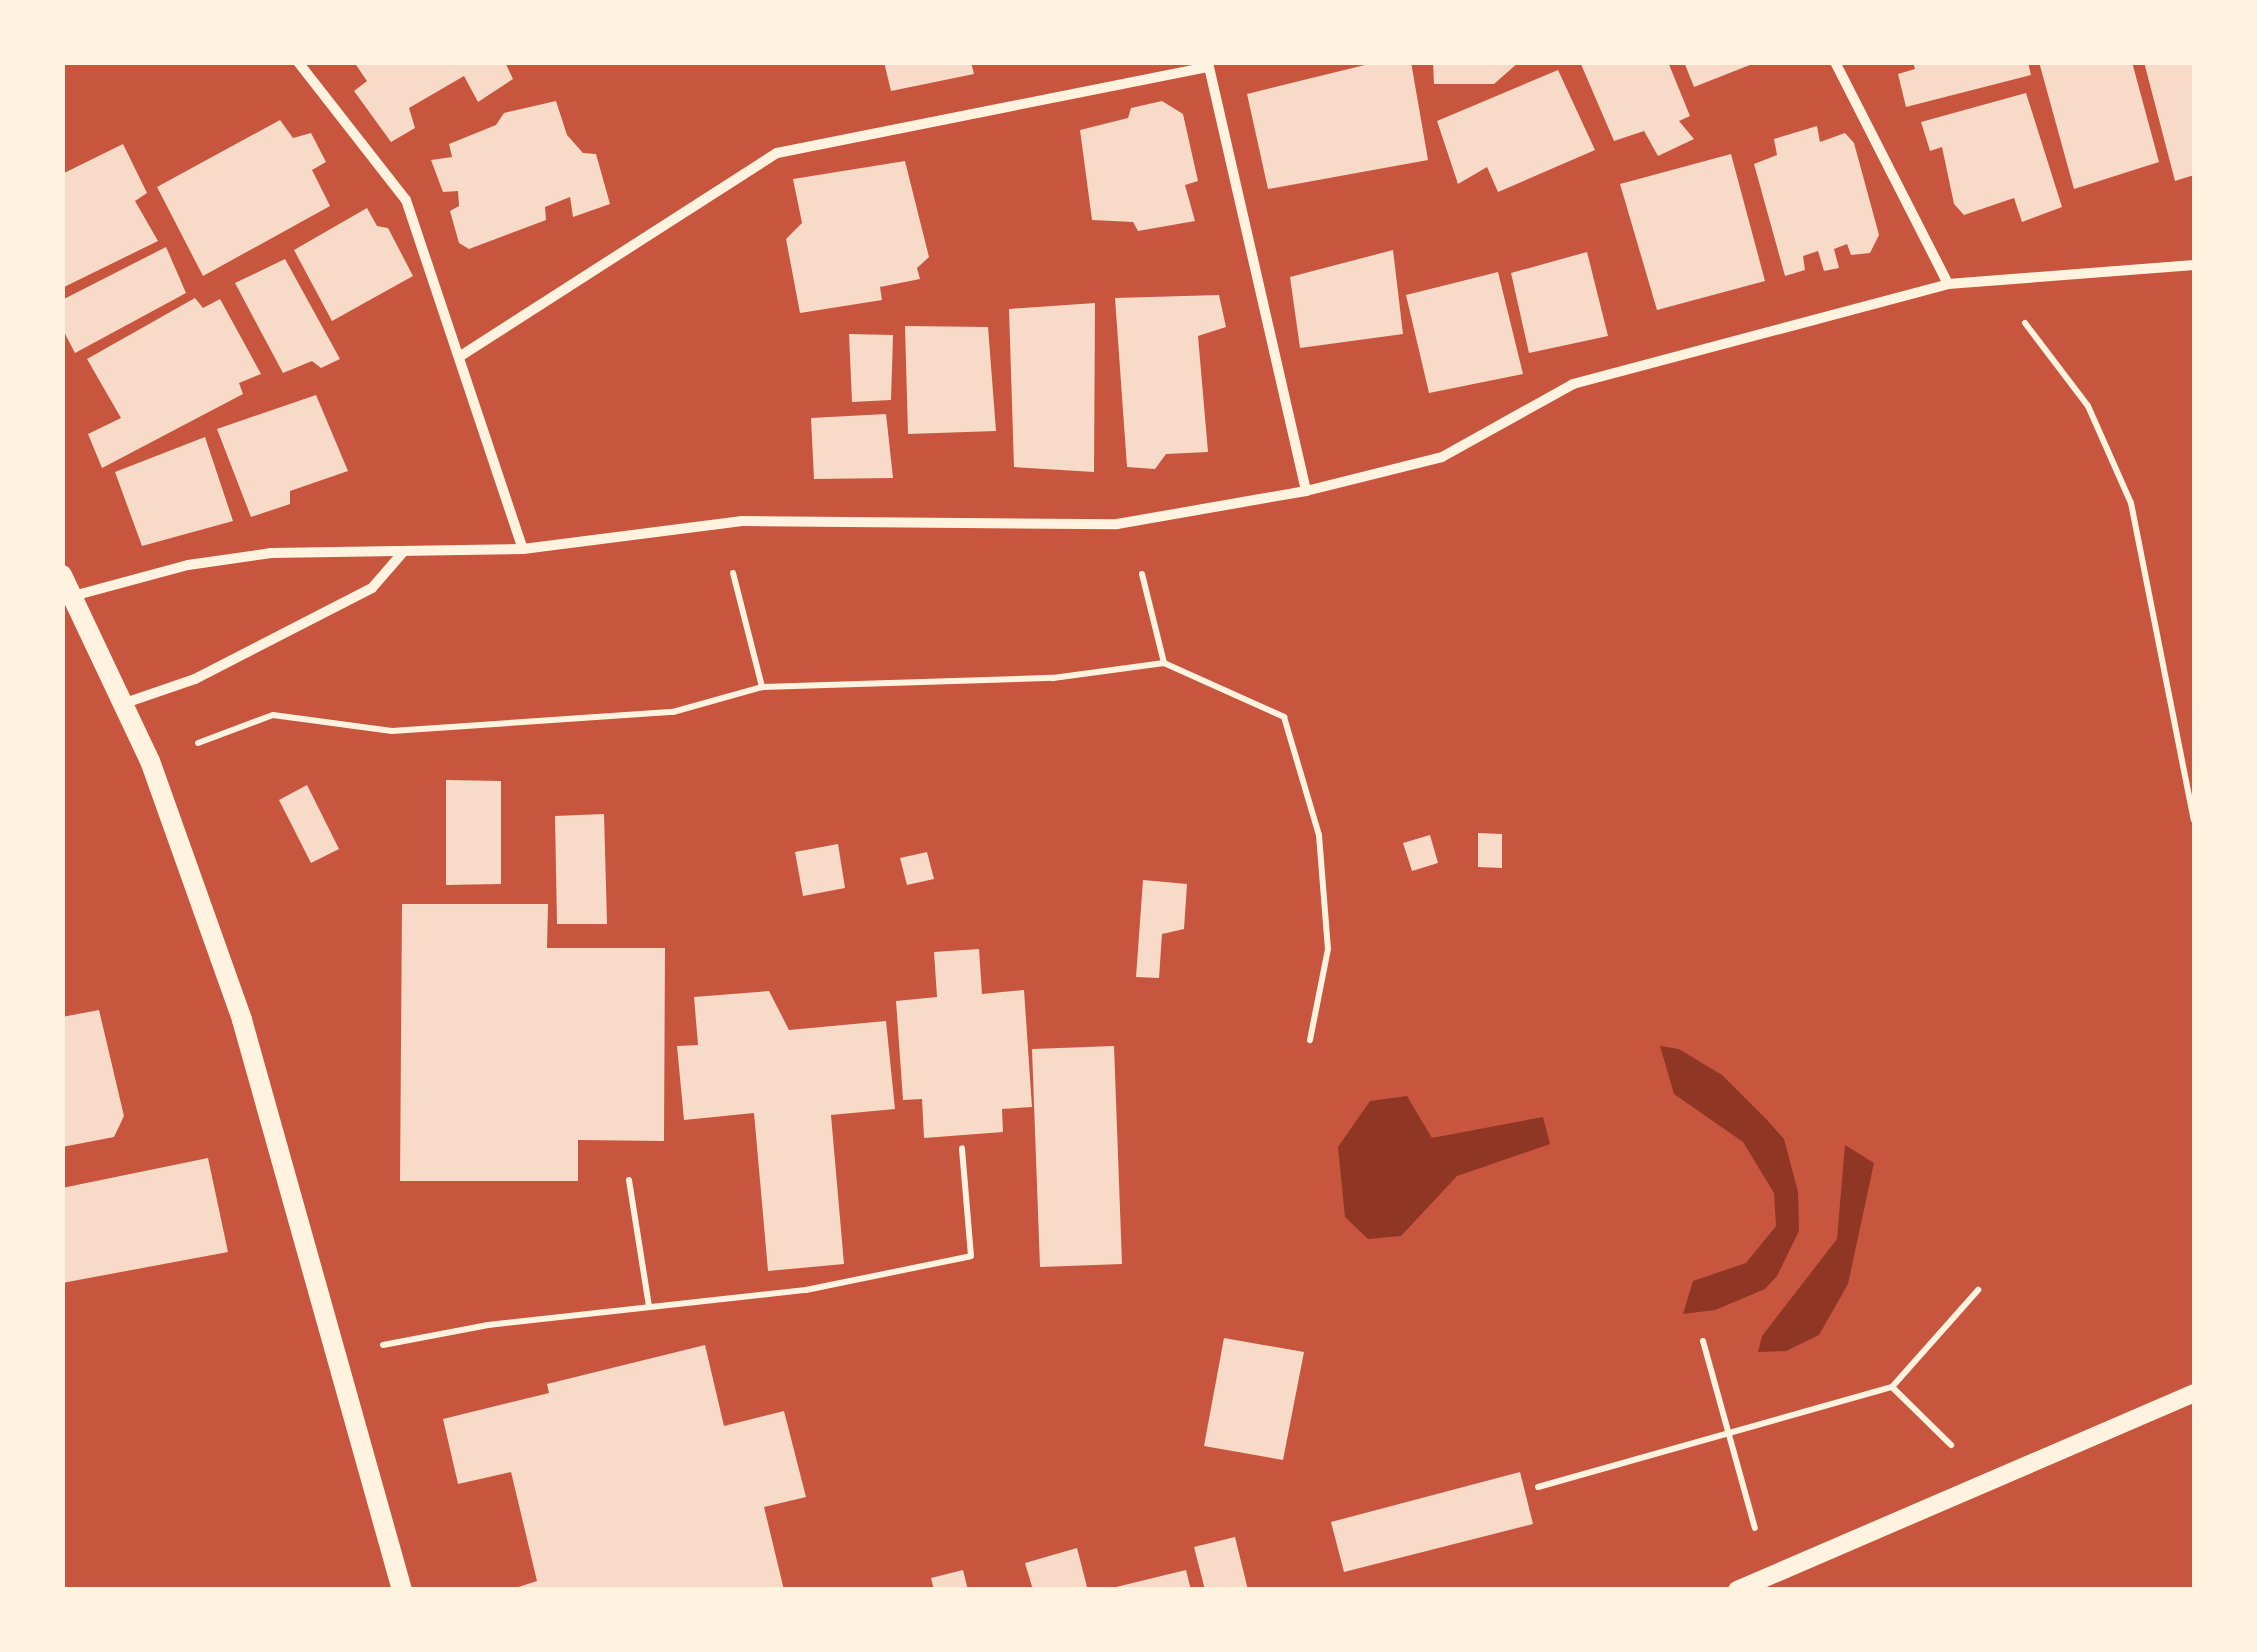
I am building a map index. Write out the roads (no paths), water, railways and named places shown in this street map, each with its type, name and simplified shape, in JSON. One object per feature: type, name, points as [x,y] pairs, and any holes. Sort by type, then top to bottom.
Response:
[{"type":"main road","points":[[62,576],[150,761],[242,1020],[402,1590]]},
{"type":"street","points":[[298,62],[406,200],[523,549]]},
{"type":"street","points":[[1835,62],[1948,284]]},
{"type":"street","points":[[460,357],[777,153],[1209,67],[1306,491]]},
{"type":"street","points":[[72,596],[188,564],[271,553],[523,549],[742,521],[1117,524],[1306,491],[1442,457],[1574,384],[1948,284],[2194,265]]},
{"type":"street","points":[[125,704],[194,680],[372,588],[404,551]]},
{"type":"street","points":[[1737,1590],[2194,1393]]}]
